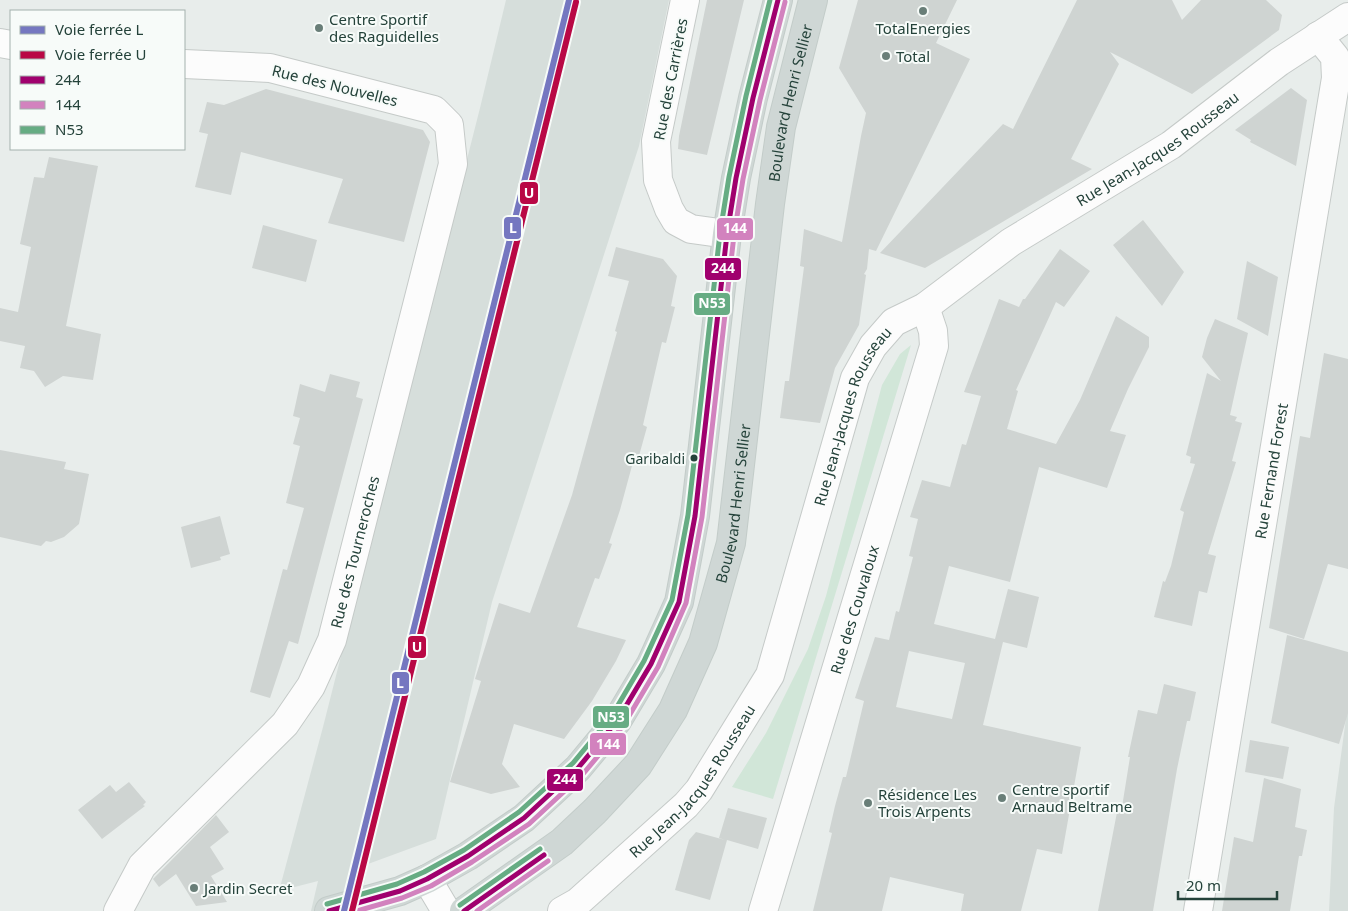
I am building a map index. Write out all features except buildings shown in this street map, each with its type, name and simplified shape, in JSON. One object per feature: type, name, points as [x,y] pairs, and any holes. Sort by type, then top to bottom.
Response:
[{"type":"main road","points":[[329,911],[400,891],[428,880],[468,856],[524,818],[578,768],[617,721],[651,664],[679,602],[695,516],[727,234],[736,178],[778,0]]},
{"type":"main road","name":"Boulevard Henri Sellier","points":[[464,911],[562,842],[595,811],[638,765],[673,710],[703,643],[731,543],[770,204],[782,127],[813,0]]},
{"type":"street","name":"Rue des Carrières","points":[[685,0],[656,140],[658,180],[669,209],[676,221],[691,229],[727,234]]},
{"type":"street","name":"Rue Jean-Jacques Rousseau","points":[[562,911],[578,902],[686,805],[699,790],[770,675],[856,378],[873,346],[894,322],[925,307],[1011,242],[1171,145],[1280,62],[1348,17]]},
{"type":"street","name":"Rue Fernand Forest","points":[[1198,911],[1336,78],[1335,57],[1318,36]]},
{"type":"street","name":"Rue des Nouvelles","points":[[185,64],[270,68],[434,110],[449,125]]},
{"type":"street","name":"Rue des Tourneroches","points":[[118,911],[142,866],[285,724],[311,686],[332,640],[454,164],[449,125]]},
{"type":"street","name":"Rue des Couvaloux","points":[[764,911],[934,346],[933,331],[925,307]]},
{"type":"street","points":[[428,880],[446,911]]},
{"type":"shaded area","points":[[506,0],[669,0],[639,146],[492,602],[436,839],[368,864],[359,911],[311,911],[318,881],[279,891],[323,727]]},
{"type":"shaded area","points":[[1348,703],[1348,911],[1329,911],[1334,808]]},
{"type":"green space","points":[[911,345],[773,799],[732,787],[766,733],[808,649],[826,596],[882,385],[900,354]]},
{"type":"rail line","name":"L","points":[[344,911],[569,0]]},
{"type":"rail line","name":"U","points":[[352,911],[576,2]]},
{"type":"transit line","name":"N53","points":[[327,904],[397,884],[424,872],[464,850],[519,812],[573,763],[611,717],[644,661],[672,600],[688,515],[720,233],[729,177],[746,96],[770,0]]},
{"type":"transit line","name":"244","points":[[329,911],[400,891],[427,879],[468,856],[524,818],[578,768],[617,721],[651,664],[679,602],[695,516],[727,234],[736,178],[753,98],[778,0]]},
{"type":"transit line","name":"144","points":[[357,911],[402,898],[431,886],[472,862],[529,824],[583,774],[623,726],[658,667],[686,603],[702,517],[734,235],[743,179],[760,100],[785,2]]},
{"type":"transit line","name":"N53","points":[[460,905],[540,849]]},
{"type":"transit line","name":"244","points":[[464,911],[544,855]]},
{"type":"transit line","name":"144","points":[[477,911],[548,861]]},
{"type":"place","name":"TotalEnergies","points":[[923,11]]},
{"type":"place","name":"Centre Sportif des Raguidelles","points":[[319,28]]},
{"type":"place","name":"Total","points":[[886,56]]},
{"type":"place","name":"Garibaldi","points":[[694,458]]},
{"type":"place","name":"Centre sportif Arnaud Beltrame","points":[[1002,798]]},
{"type":"place","name":"Résidence Les Trois Arpents","points":[[868,803]]},
{"type":"place","name":"Jardin Secret","points":[[194,888]]}]
